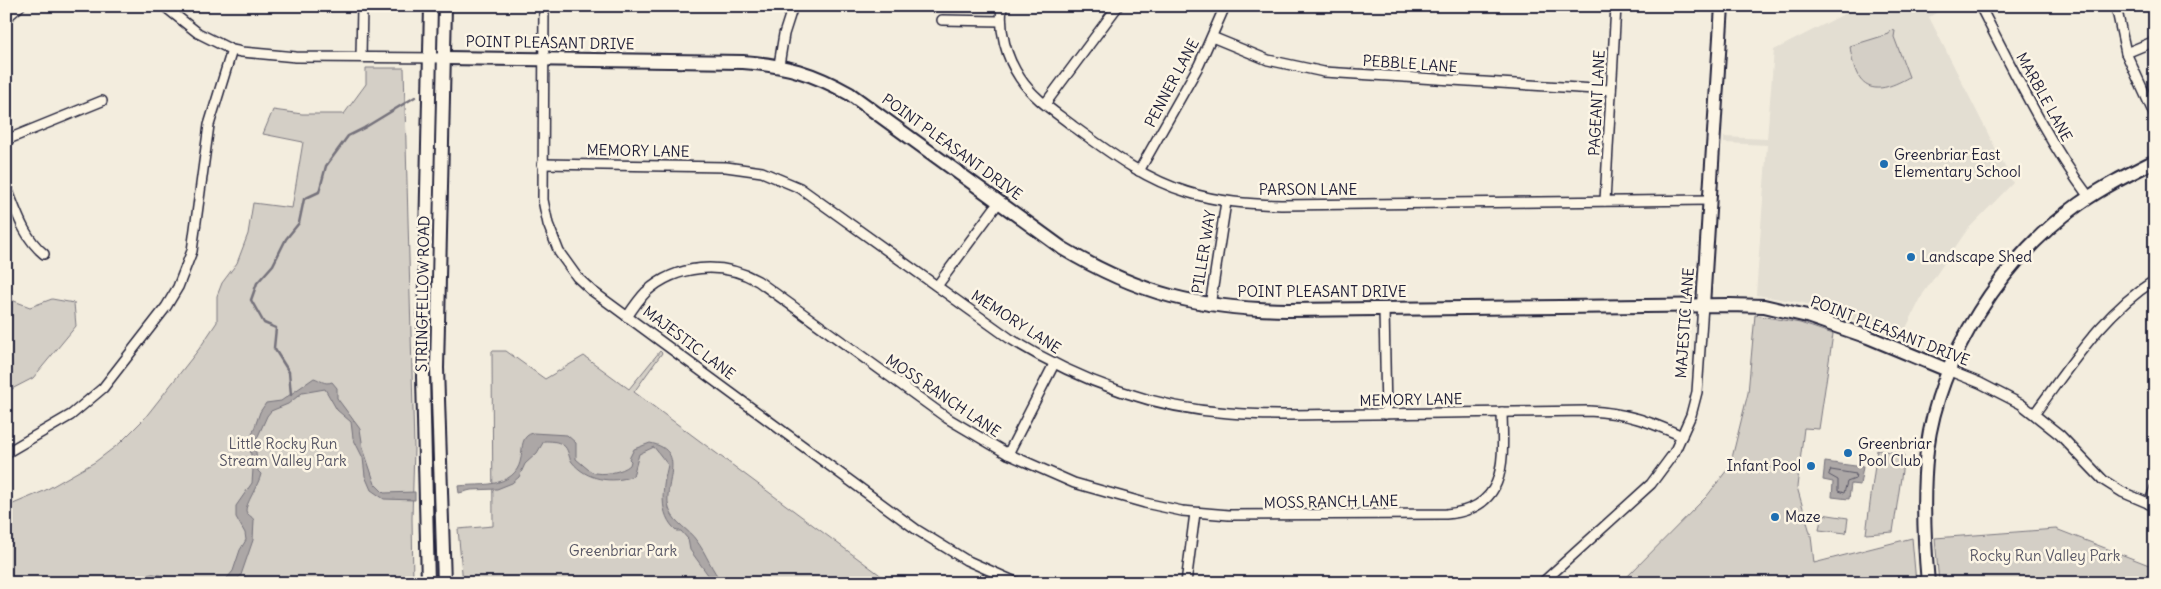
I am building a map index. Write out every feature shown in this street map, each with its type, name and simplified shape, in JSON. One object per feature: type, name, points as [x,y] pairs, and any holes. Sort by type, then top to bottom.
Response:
[{"type":"street","points":[[6,18],[19,6]]},
{"type":"street","name":"POINT PLEASANT DRIVE","points":[[164,6],[198,33],[232,50],[268,56],[743,62],[779,65],[812,74],[850,94],[1062,248],[1107,274],[1158,294],[1210,306],[1252,310],[1764,306],[1807,316],[1868,337],[1999,392],[2035,413],[2060,435],[2103,480],[2122,492],[2152,505]]},
{"type":"street","points":[[361,57],[362,6]]},
{"type":"street","name":"STRINGFELLOW ROAD","points":[[428,583],[423,377],[431,6]]},
{"type":"street","name":"STRINGFELLOW ROAD","points":[[444,583],[437,368],[445,6]]},
{"type":"street","name":"MAJESTIC LANE","points":[[544,6],[542,184],[545,212],[551,234],[559,252],[583,283],[923,534],[966,560],[1018,583]]},
{"type":"street","points":[[779,65],[784,34],[793,6]]},
{"type":"street","name":"PARSON LANE","points":[[1002,6],[1001,21],[1004,44],[1014,68],[1029,91],[1118,158],[1139,171],[1185,192],[1226,202],[1281,205],[1710,200]]},
{"type":"street","points":[[1045,104],[1118,6]]},
{"type":"street","name":"PENNER LANE","points":[[1139,171],[1199,65],[1225,6]]},
{"type":"street","name":"PAGEANT LANE","points":[[1605,201],[1616,6]]},
{"type":"street","name":"MAJESTIC LANE","points":[[1542,583],[1651,484],[1667,465],[1691,415],[1697,392],[1722,6]]},
{"type":"street","name":"MARBLE LANE","points":[[1980,6],[2040,122],[2088,197]]},
{"type":"street","points":[[2116,6],[2126,53],[2155,116]]},
{"type":"street","points":[[942,20],[1001,21]]},
{"type":"street","name":"PEBBLE LANE","points":[[1212,38],[1268,60],[1324,72],[1611,90]]},
{"type":"street","points":[[2126,53],[2155,41]]},
{"type":"street","points":[[6,453],[71,415],[103,388],[160,315],[178,287],[192,251],[209,125],[232,50]]},
{"type":"street","points":[[6,140],[102,101]]},
{"type":"street","points":[[1928,583],[1924,504],[1927,449],[1937,406],[1950,371],[1974,321],[2007,272],[2047,230],[2088,197],[2155,160]]},
{"type":"street","name":"MEMORY LANE","points":[[542,164],[726,167],[762,172],[788,182],[815,197],[1009,338],[1054,364],[1121,391],[1159,402],[1197,410],[1260,415],[1502,412],[1614,413],[1642,419],[1682,436]]},
{"type":"street","points":[[6,186],[27,236],[34,246],[44,254]]},
{"type":"street","points":[[937,286],[999,202]]},
{"type":"street","name":"PILLER WAY","points":[[1210,306],[1226,202]]},
{"type":"street","name":"MOSS RANCH LANE","points":[[627,316],[646,292],[663,280],[682,272],[708,268],[741,273],[758,281],[947,418],[1008,454],[1052,474],[1098,491],[1145,503],[1195,512],[1271,517],[1446,514],[1463,512],[1480,503],[1488,495],[1499,478],[1503,460],[1502,412]]},
{"type":"street","points":[[2035,413],[2092,336],[2123,304],[2155,280]]},
{"type":"street","points":[[1384,309],[1386,414]]},
{"type":"street","points":[[1008,454],[1054,364]]},
{"type":"street","points":[[2152,505],[2155,488]]},
{"type":"street","points":[[1186,583],[1195,512]]},
{"type":"shaded area","name":"Greenbriar East Elementary School","points":[[1860,6],[1923,6],[1926,12],[1936,6],[1948,6],[1929,17],[2013,183],[1967,230],[1923,294],[1901,338],[1804,303],[1756,295],[1767,145],[1724,143],[1724,137],[1767,139],[1774,50]]},
{"type":"green space","points":[[1891,30],[1895,31],[1894,37],[1909,77],[1896,84],[1884,87],[1875,88],[1867,86],[1856,72],[1850,46],[1889,34]]},
{"type":"green space","name":"Little Rocky Run Stream Valley Park","points":[[366,68],[404,68],[414,448],[413,583],[6,583],[6,507],[44,491],[95,462],[120,443],[144,419],[199,349],[217,322],[217,296],[222,283],[237,263],[248,234],[253,203],[292,208],[303,142],[263,134],[273,110],[302,114],[344,114],[366,84]]},
{"type":"green space","points":[[6,298],[30,307],[52,299],[74,303],[76,326],[33,378],[6,392]]},
{"type":"green space","points":[[1755,315],[1800,323],[1833,334],[1819,429],[1804,428],[1797,487],[1811,536],[1814,563],[1912,538],[1916,583],[1621,583],[1707,496],[1730,466],[1748,393]]},
{"type":"green space","name":"Greenbriar Park","points":[[492,351],[506,351],[545,379],[584,356],[629,389],[660,351],[662,353],[634,392],[891,583],[463,583],[458,529],[493,526]]},
{"type":"green space","points":[[1877,450],[1904,454],[1903,464],[1893,532],[1866,534]]},
{"type":"green space","points":[[1822,514],[1848,518],[1846,533],[1819,530]]},
{"type":"green space","name":"Rocky Run Valley Park","points":[[2056,529],[2149,565],[2155,551],[2153,567],[2155,583],[1939,583],[1935,538]]},
{"type":"water","points":[[314,378],[325,383],[332,382],[337,388],[337,398],[360,429],[363,448],[375,484],[384,493],[415,492],[415,500],[384,499],[371,490],[365,476],[363,458],[353,438],[351,422],[337,410],[325,389],[302,393],[288,404],[271,411],[255,443],[258,471],[261,474],[246,508],[247,514],[254,520],[253,540],[241,575],[234,583],[223,583],[233,571],[240,550],[246,540],[245,533],[236,517],[236,506],[252,483],[253,469],[250,448],[252,435],[260,412],[266,403],[281,401]]},
{"type":"water","points":[[533,433],[567,435],[576,443],[576,459],[590,471],[601,474],[622,470],[630,465],[631,461],[629,459],[634,449],[650,443],[662,447],[669,454],[672,462],[668,491],[670,511],[675,519],[696,540],[723,583],[714,583],[690,550],[688,539],[681,531],[677,531],[666,517],[663,491],[668,465],[654,447],[639,454],[633,476],[608,480],[584,473],[571,460],[565,447],[554,442],[544,441],[537,453],[525,464],[519,477],[512,483],[497,489],[471,490],[459,493],[458,486],[490,484],[508,478],[519,466],[524,440]]},
{"type":"water","points":[[1825,462],[1863,467],[1860,485],[1851,484],[1849,499],[1832,497],[1833,482],[1823,480]]},
{"type":"water","points":[[153,574],[166,576],[170,583],[127,583],[137,576]]},
{"type":"waterway","points":[[291,395],[289,372],[274,348],[276,328],[264,323],[251,300],[257,283],[273,265],[286,239],[299,223],[304,199],[319,192],[326,166],[348,136],[415,97]]},
{"type":"place","name":"Greenbriar East Elementary School","points":[[1884,164]]},
{"type":"place","name":"Landscape Shed","points":[[1911,257]]},
{"type":"place","name":"Greenbriar Pool Club","points":[[1848,453]]},
{"type":"place","name":"Infant Pool","points":[[1811,466]]},
{"type":"place","name":"Maze","points":[[1775,517]]}]
